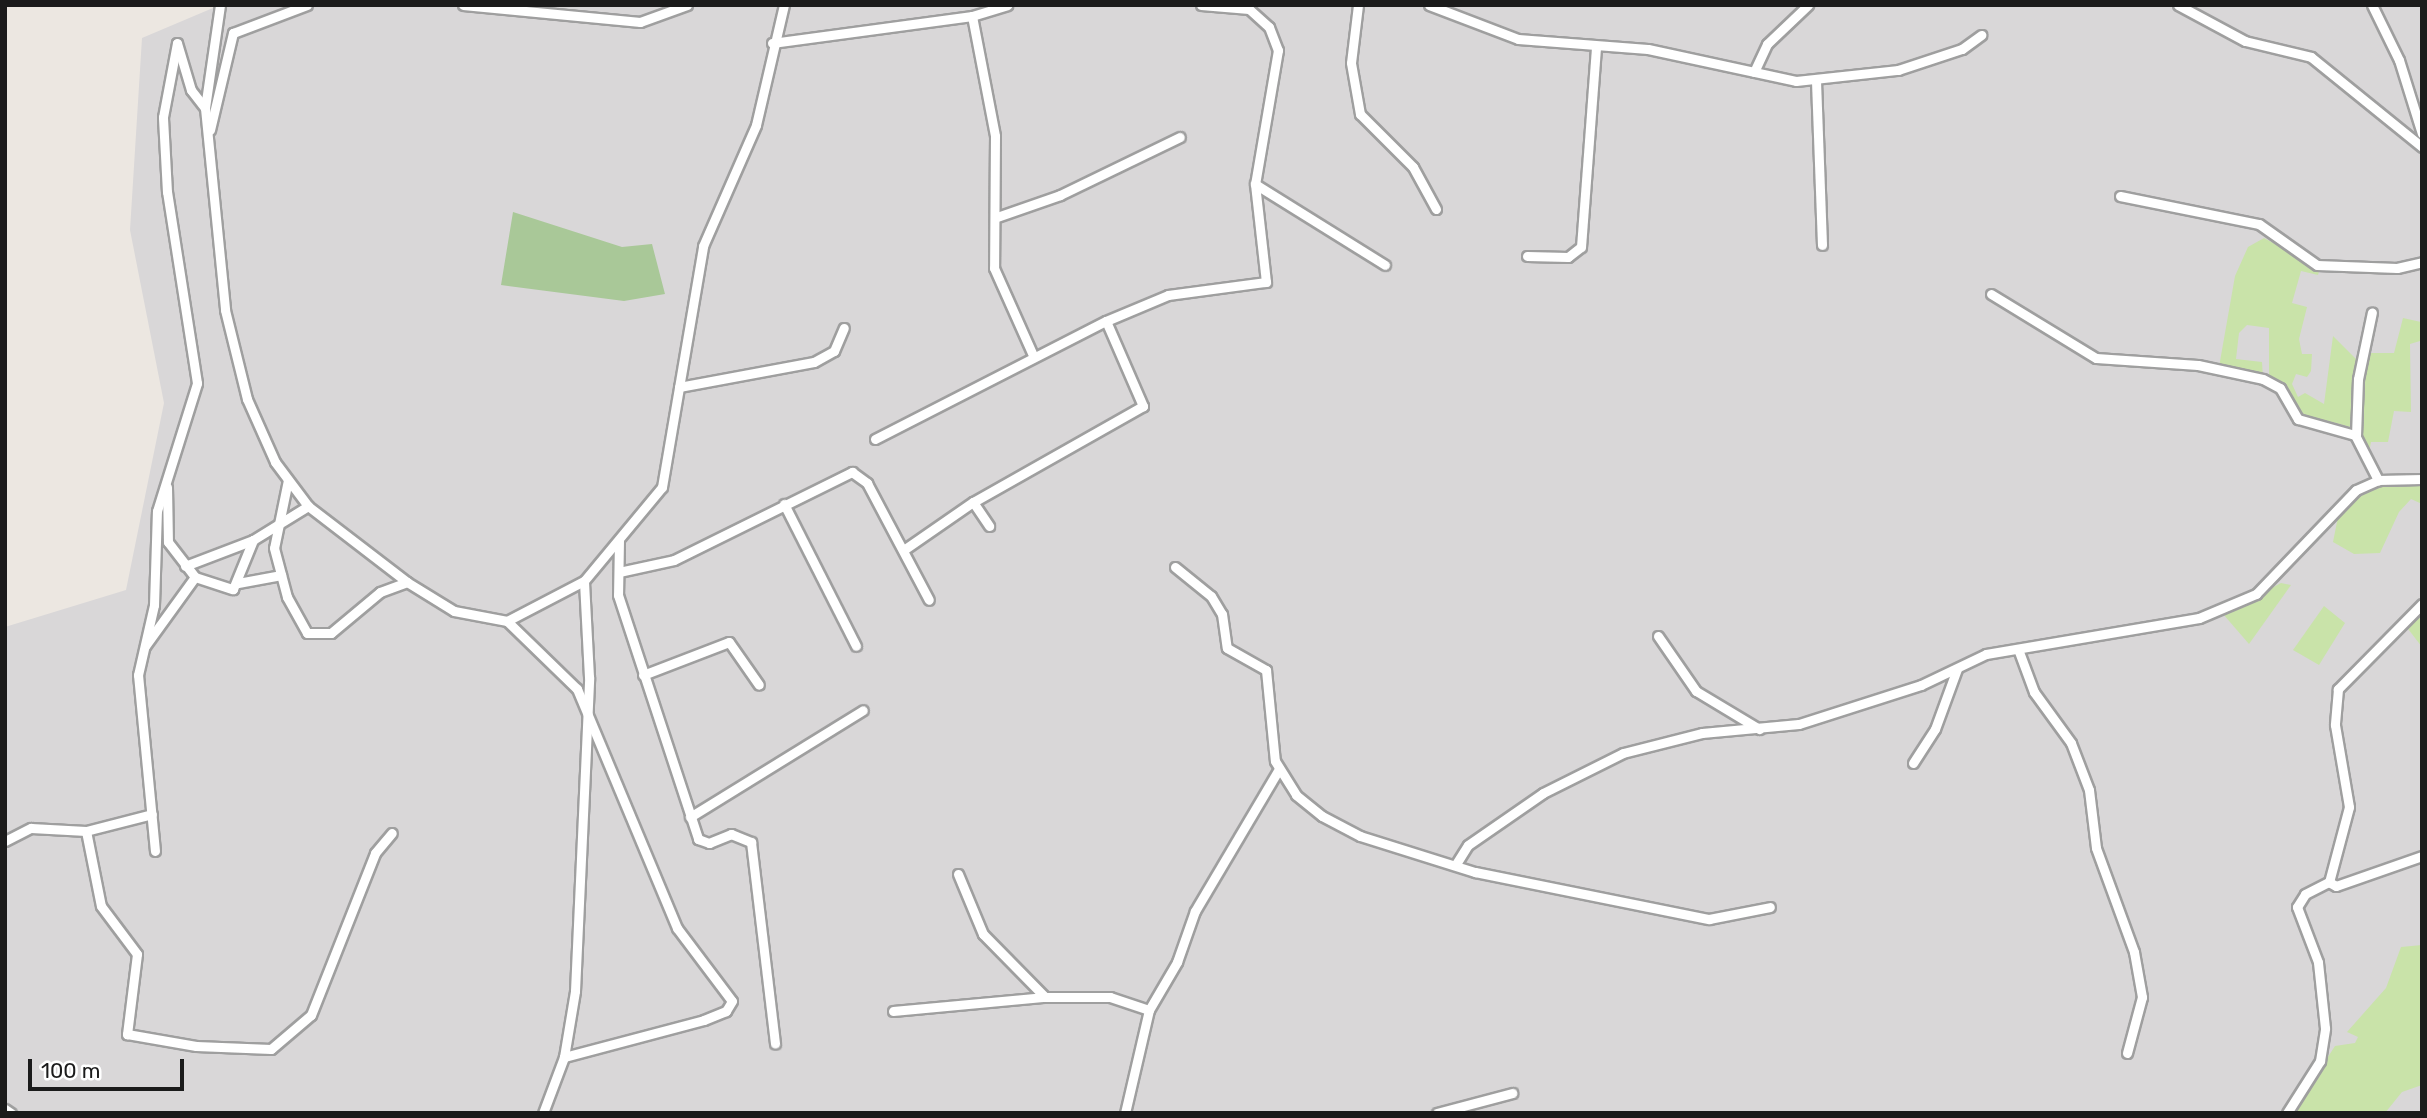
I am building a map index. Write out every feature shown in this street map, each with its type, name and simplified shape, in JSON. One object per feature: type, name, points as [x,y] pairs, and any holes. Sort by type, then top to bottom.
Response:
[{"type":"street","points":[[220,5],[205,108],[225,310],[247,399],[288,480],[308,506],[407,582],[454,611],[507,621],[561,667],[588,708],[677,928],[732,1001],[726,1012],[704,1020],[564,1057]]},
{"type":"street","points":[[208,137],[233,33],[307,5]]},
{"type":"street","points":[[463,5],[640,22],[687,5]]},
{"type":"street","points":[[507,621],[583,581],[662,487],[703,246],[756,125],[772,43],[784,5]]},
{"type":"street","points":[[772,43],[972,16],[1007,5]]},
{"type":"street","points":[[875,439],[1033,355],[1168,295],[1266,282],[1255,184],[1278,50],[1269,27],[1250,9],[1201,5]]},
{"type":"street","points":[[1358,5],[1351,63],[1360,114],[1413,167],[1436,209]]},
{"type":"street","points":[[1429,5],[1518,39],[1596,48],[1648,48],[1754,72],[1816,81],[1898,70],[1962,48],[1981,35]]},
{"type":"street","points":[[1754,72],[1767,44],[1808,5]]},
{"type":"street","points":[[2178,5],[2245,41],[2311,57],[2422,147]]},
{"type":"street","points":[[2372,5],[2399,60],[2422,134]]},
{"type":"street","points":[[972,16],[995,136],[997,217],[994,268],[1033,355]]},
{"type":"street","points":[[155,851],[138,675],[156,590],[154,530],[167,478],[197,383],[167,192],[164,106],[177,43],[191,90],[205,108]]},
{"type":"street","points":[[1527,256],[1568,257],[1581,247],[1596,48]]},
{"type":"street","points":[[1816,81],[1822,245]]},
{"type":"street","points":[[997,217],[1060,195],[1180,137]]},
{"type":"street","points":[[1255,184],[1385,265]]},
{"type":"street","points":[[2120,196],[2259,224],[2317,265],[2397,268],[2422,262]]},
{"type":"street","points":[[1991,293],[2089,355],[2198,365],[2263,379],[2280,388],[2298,419],[2356,436]]},
{"type":"street","points":[[2372,312],[2358,379],[2356,436],[2378,481]]},
{"type":"street","points":[[905,549],[973,502],[1143,406],[1106,321]]},
{"type":"street","points":[[679,387],[814,362],[835,352],[844,328]]},
{"type":"street","points":[[619,572],[674,560],[841,475],[859,475],[905,549],[929,600]]},
{"type":"street","points":[[167,478],[168,542],[195,577],[227,592],[238,583],[281,575]]},
{"type":"street","points":[[288,480],[273,529],[281,575],[300,627],[313,636],[331,633],[380,592],[407,582]]},
{"type":"street","points":[[1456,864],[1483,834],[1583,771],[1664,740],[1799,724],[1957,669],[1986,654],[2171,626],[2256,594],[2338,503],[2378,481],[2422,480]]},
{"type":"street","points":[[973,502],[989,526]]},
{"type":"street","points":[[784,504],[856,646]]},
{"type":"street","points":[[185,566],[253,540],[308,506]]},
{"type":"street","points":[[238,583],[253,540]]},
{"type":"street","points":[[619,540],[618,595],[690,817],[703,843],[731,834],[751,842],[775,1044]]},
{"type":"street","points":[[1175,567],[1211,596],[1222,614],[1227,648],[1266,670],[1279,769],[1296,795],[1341,826],[1418,857],[1709,919],[1770,907]]},
{"type":"street","points":[[143,648],[195,577]]},
{"type":"street","points":[[543,1113],[564,1057],[575,990],[588,708],[583,581]]},
{"type":"street","points":[[2287,1113],[2320,1061],[2325,1028],[2318,962],[2297,907],[2305,894],[2329,882],[2349,807],[2335,725],[2338,689],[2422,604]]},
{"type":"street","points":[[1658,636],[1690,686],[1759,729]]},
{"type":"street","points":[[643,675],[729,642],[759,685]]},
{"type":"street","points":[[2018,649],[2034,692],[2071,743],[2089,789],[2096,848],[2111,876],[2138,964],[2141,997],[2127,1053]]},
{"type":"street","points":[[1913,764],[1935,729],[1957,669]]},
{"type":"street","points":[[690,817],[863,710]]},
{"type":"street","points":[[1125,1113],[1149,1010],[1177,962],[1195,911],[1279,769]]},
{"type":"street","points":[[5,841],[31,828],[86,831],[152,814]]},
{"type":"street","points":[[86,831],[101,906],[136,954],[125,1032],[234,1049],[271,1049],[307,1023],[375,853],[392,833]]},
{"type":"street","points":[[2329,882],[2336,886],[2422,856]]},
{"type":"street","points":[[958,874],[983,934],[1045,997]]},
{"type":"street","points":[[893,1011],[1045,997],[1110,997],[1149,1010]]},
{"type":"street","points":[[1437,1113],[1513,1093]]},
{"type":"street","points":[[5,1109],[11,1113]]},
{"type":"shaded area","points":[[220,5],[2422,5],[2422,1113],[5,1113],[5,627],[126,590],[164,403],[130,230],[142,38]]},
{"type":"green space","points":[[513,212],[622,247],[652,244],[665,294],[624,301],[501,285]]},
{"type":"green space","points":[[2264,238],[2320,268],[2318,275],[2301,271],[2292,303],[2307,307],[2299,339],[2302,354],[2312,354],[2311,371],[2307,377],[2296,374],[2292,384],[2298,397],[2305,393],[2324,404],[2333,336],[2357,360],[2354,428],[2302,414],[2269,379],[2269,328],[2247,325],[2239,333],[2236,359],[2262,362],[2263,378],[2219,367],[2235,276],[2248,247]]},
{"type":"green space","points":[[2403,318],[2421,322],[2420,341],[2410,344],[2411,412],[2394,411],[2388,442],[2371,442],[2369,453],[2358,423],[2367,353],[2394,353]]},
{"type":"green space","points":[[2422,483],[2422,504],[2411,499],[2399,512],[2380,553],[2354,554],[2333,542],[2340,507],[2361,493],[2382,484]]},
{"type":"green space","points":[[2281,583],[2291,585],[2249,644],[2223,614]]},
{"type":"green space","points":[[2324,606],[2345,623],[2319,665],[2293,650]]},
{"type":"green space","points":[[2422,607],[2422,647],[2405,625]]},
{"type":"green space","points":[[2422,945],[2422,1085],[2402,1092],[2385,1113],[2292,1113],[2335,1046],[2355,1043],[2358,1037],[2347,1032],[2386,988],[2401,947]]}]
